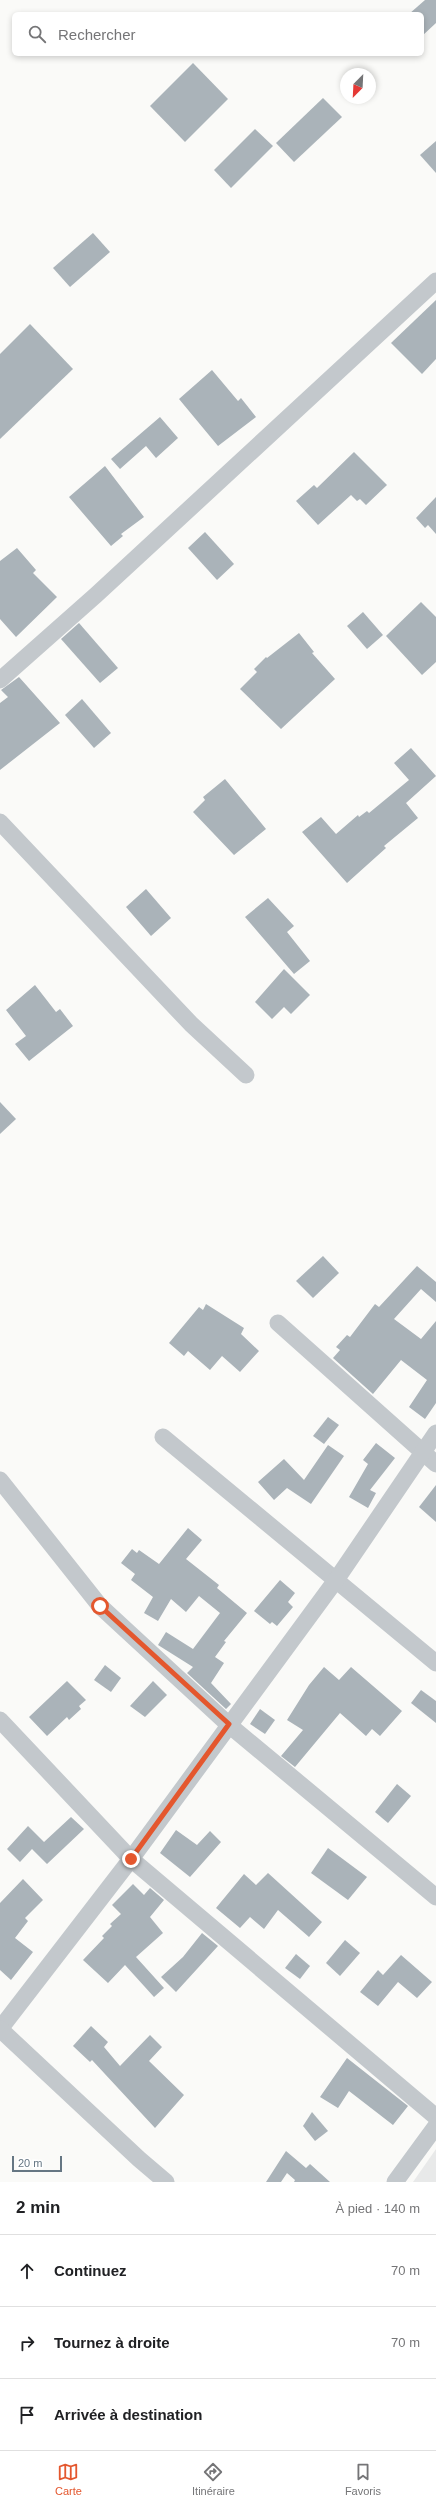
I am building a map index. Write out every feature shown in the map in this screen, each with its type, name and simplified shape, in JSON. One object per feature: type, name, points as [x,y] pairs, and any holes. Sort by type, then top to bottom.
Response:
[{"type":"street","points":[[0,680],[107,585],[436,281]]},
{"type":"street","points":[[0,822],[191,1024],[246,1075]]},
{"type":"street","points":[[278,1323],[436,1464]]},
{"type":"street","points":[[166,2182],[133,2154],[0,2029],[131,1859],[336,1580],[436,1433]]},
{"type":"street","points":[[163,1437],[436,1663]]},
{"type":"street","points":[[0,1480],[100,1606],[229,1724],[436,1897]]},
{"type":"street","points":[[0,1720],[131,1859],[436,2117]]},
{"type":"street","points":[[395,2182],[436,2126]]},
{"type":"shaded area","points":[[436,2149],[436,2182],[413,2182]]},
{"type":"building","points":[[425,0],[436,0],[436,23],[424,34],[424,12],[411,12]]},
{"type":"building","points":[[193,63],[228,99],[185,142],[150,106]]},
{"type":"building","points":[[323,98],[342,117],[294,162],[276,143]]},
{"type":"building","points":[[255,129],[273,146],[231,188],[214,170]]},
{"type":"building","points":[[436,141],[436,173],[420,155]]},
{"type":"building","points":[[93,233],[110,252],[70,287],[53,268]]},
{"type":"building","points":[[436,300],[436,359],[422,374],[391,343]]},
{"type":"building","points":[[30,324],[73,369],[0,439],[0,354]]},
{"type":"building","points":[[212,370],[238,401],[241,398],[256,417],[218,446],[179,399]]},
{"type":"building","points":[[160,417],[178,438],[156,458],[146,446],[120,469],[111,459]]},
{"type":"building","points":[[354,452],[387,485],[366,505],[360,499],[357,501],[351,495],[318,525],[296,501],[314,485],[317,488]]},
{"type":"building","points":[[105,466],[144,517],[121,534],[123,536],[111,546],[69,497]]},
{"type":"building","points":[[436,497],[436,534],[428,525],[425,528],[416,518]]},
{"type":"building","points":[[205,532],[234,564],[217,580],[188,548]]},
{"type":"building","points":[[17,548],[36,570],[33,573],[57,597],[16,637],[0,619],[0,561]]},
{"type":"building","points":[[421,602],[436,617],[436,662],[422,675],[386,636]]},
{"type":"building","points":[[363,612],[383,635],[367,649],[347,626]]},
{"type":"building","points":[[79,623],[118,668],[100,683],[61,639]]},
{"type":"building","points":[[299,633],[314,652],[312,653],[335,679],[281,729],[240,689],[257,672],[254,669],[266,657],[267,658]]},
{"type":"building","points":[[19,677],[60,723],[0,770],[0,703],[8,697],[1,690]]},
{"type":"building","points":[[82,699],[111,733],[94,748],[65,715]]},
{"type":"building","points":[[411,748],[436,776],[406,803],[418,818],[384,846],[386,848],[347,883],[302,832],[321,817],[336,834],[358,815],[359,817],[367,811],[369,813],[409,780],[394,763]]},
{"type":"building","points":[[225,779],[266,829],[234,855],[193,812],[205,800],[203,797]]},
{"type":"building","points":[[146,889],[171,918],[151,936],[126,907]]},
{"type":"building","points":[[268,898],[294,926],[287,932],[310,961],[294,974],[245,917]]},
{"type":"building","points":[[284,969],[310,995],[291,1014],[284,1007],[272,1019],[255,1002]]},
{"type":"building","points":[[35,985],[56,1012],[60,1009],[73,1026],[29,1061],[15,1044],[26,1036],[6,1010]]},
{"type":"building","points":[[0,1102],[16,1119],[0,1134]]},
{"type":"building","points":[[323,1256],[339,1273],[313,1298],[296,1281]]},
{"type":"building","points":[[417,1266],[436,1282],[436,1302],[421,1289],[394,1319],[421,1339],[436,1321],[436,1403],[425,1419],[409,1407],[427,1380],[401,1360],[373,1394],[333,1358],[340,1350],[336,1347],[347,1335],[350,1337],[375,1304],[379,1307]]},
{"type":"building","points":[[206,1304],[244,1328],[241,1334],[259,1351],[240,1372],[222,1356],[210,1370],[188,1351],[184,1356],[169,1343],[199,1307],[203,1310]]},
{"type":"building","points":[[328,1417],[339,1425],[324,1444],[313,1436]]},
{"type":"building","points":[[376,1443],[395,1458],[370,1490],[376,1493],[368,1508],[349,1497],[368,1464],[363,1460]]},
{"type":"building","points":[[328,1445],[344,1456],[311,1504],[287,1488],[274,1500],[258,1482],[284,1459],[304,1480]]},
{"type":"building","points":[[436,1485],[436,1522],[419,1507]]},
{"type":"building","points":[[188,1528],[202,1540],[186,1559],[219,1585],[217,1588],[247,1613],[224,1641],[226,1642],[215,1657],[224,1663],[211,1683],[231,1704],[226,1709],[187,1673],[193,1667],[158,1645],[166,1632],[193,1649],[220,1613],[199,1596],[186,1612],[171,1599],[158,1621],[144,1613],[153,1597],[131,1580],[135,1574],[121,1563],[132,1549],[137,1553],[139,1550],[159,1564]]},
{"type":"building","points":[[280,1580],[295,1593],[288,1602],[293,1607],[277,1626],[272,1622],[270,1624],[254,1611]]},
{"type":"building","points":[[105,1665],[121,1678],[111,1692],[94,1680]]},
{"type":"building","points":[[324,1667],[339,1680],[351,1667],[402,1711],[380,1736],[372,1729],[366,1736],[340,1713],[295,1767],[281,1756],[303,1730],[287,1720],[309,1685]]},
{"type":"building","points":[[67,1681],[86,1700],[79,1706],[81,1709],[69,1720],[67,1717],[47,1736],[29,1717]]},
{"type":"building","points":[[153,1681],[167,1695],[145,1717],[130,1706]]},
{"type":"building","points":[[421,1690],[436,1701],[436,1723],[411,1703]]},
{"type":"building","points":[[260,1709],[275,1720],[265,1734],[250,1724]]},
{"type":"building","points":[[397,1784],[411,1796],[388,1823],[375,1812]]},
{"type":"building","points":[[71,1817],[84,1829],[47,1864],[32,1849],[20,1862],[7,1849],[28,1826],[44,1842]]},
{"type":"building","points":[[176,1830],[197,1845],[210,1831],[221,1842],[190,1877],[160,1853]]},
{"type":"building","points":[[328,1848],[367,1877],[348,1900],[311,1873]]},
{"type":"building","points":[[268,1873],[322,1922],[309,1937],[278,1910],[264,1929],[250,1917],[240,1928],[216,1908],[244,1874],[256,1885]]},
{"type":"building","points":[[23,1879],[43,1900],[25,1918],[28,1921],[15,1938],[33,1952],[11,1980],[0,1970],[0,1903]]},
{"type":"building","points":[[133,1884],[144,1895],[150,1888],[164,1900],[150,1917],[163,1933],[136,1957],[164,1988],[154,1997],[125,1965],[108,1983],[83,1960],[104,1938],[102,1936],[112,1926],[110,1924],[121,1914],[112,1905]]},
{"type":"building","points":[[202,1933],[218,1946],[176,1992],[161,1977],[183,1957]]},
{"type":"building","points":[[345,1940],[360,1953],[340,1976],[326,1963]]},
{"type":"building","points":[[296,1954],[310,1966],[300,1979],[285,1968]]},
{"type":"building","points":[[401,1955],[432,1982],[417,1998],[398,1982],[378,2006],[360,1992],[378,1970],[383,1975]]},
{"type":"building","points":[[91,2026],[108,2042],[104,2047],[120,2066],[150,2035],[162,2047],[149,2061],[184,2095],[155,2128],[92,2060],[90,2062],[73,2046]]},
{"type":"building","points":[[347,2058],[408,2106],[393,2125],[349,2091],[338,2108],[320,2097]]},
{"type":"building","points":[[312,2112],[328,2131],[315,2141],[303,2126]]},
{"type":"building","points":[[286,2151],[306,2168],[310,2164],[330,2182],[294,2182],[295,2180],[287,2173],[281,2182],[266,2182]]},
{"type":"route","points":[[100,1606],[229,1724],[131,1859]]}]
